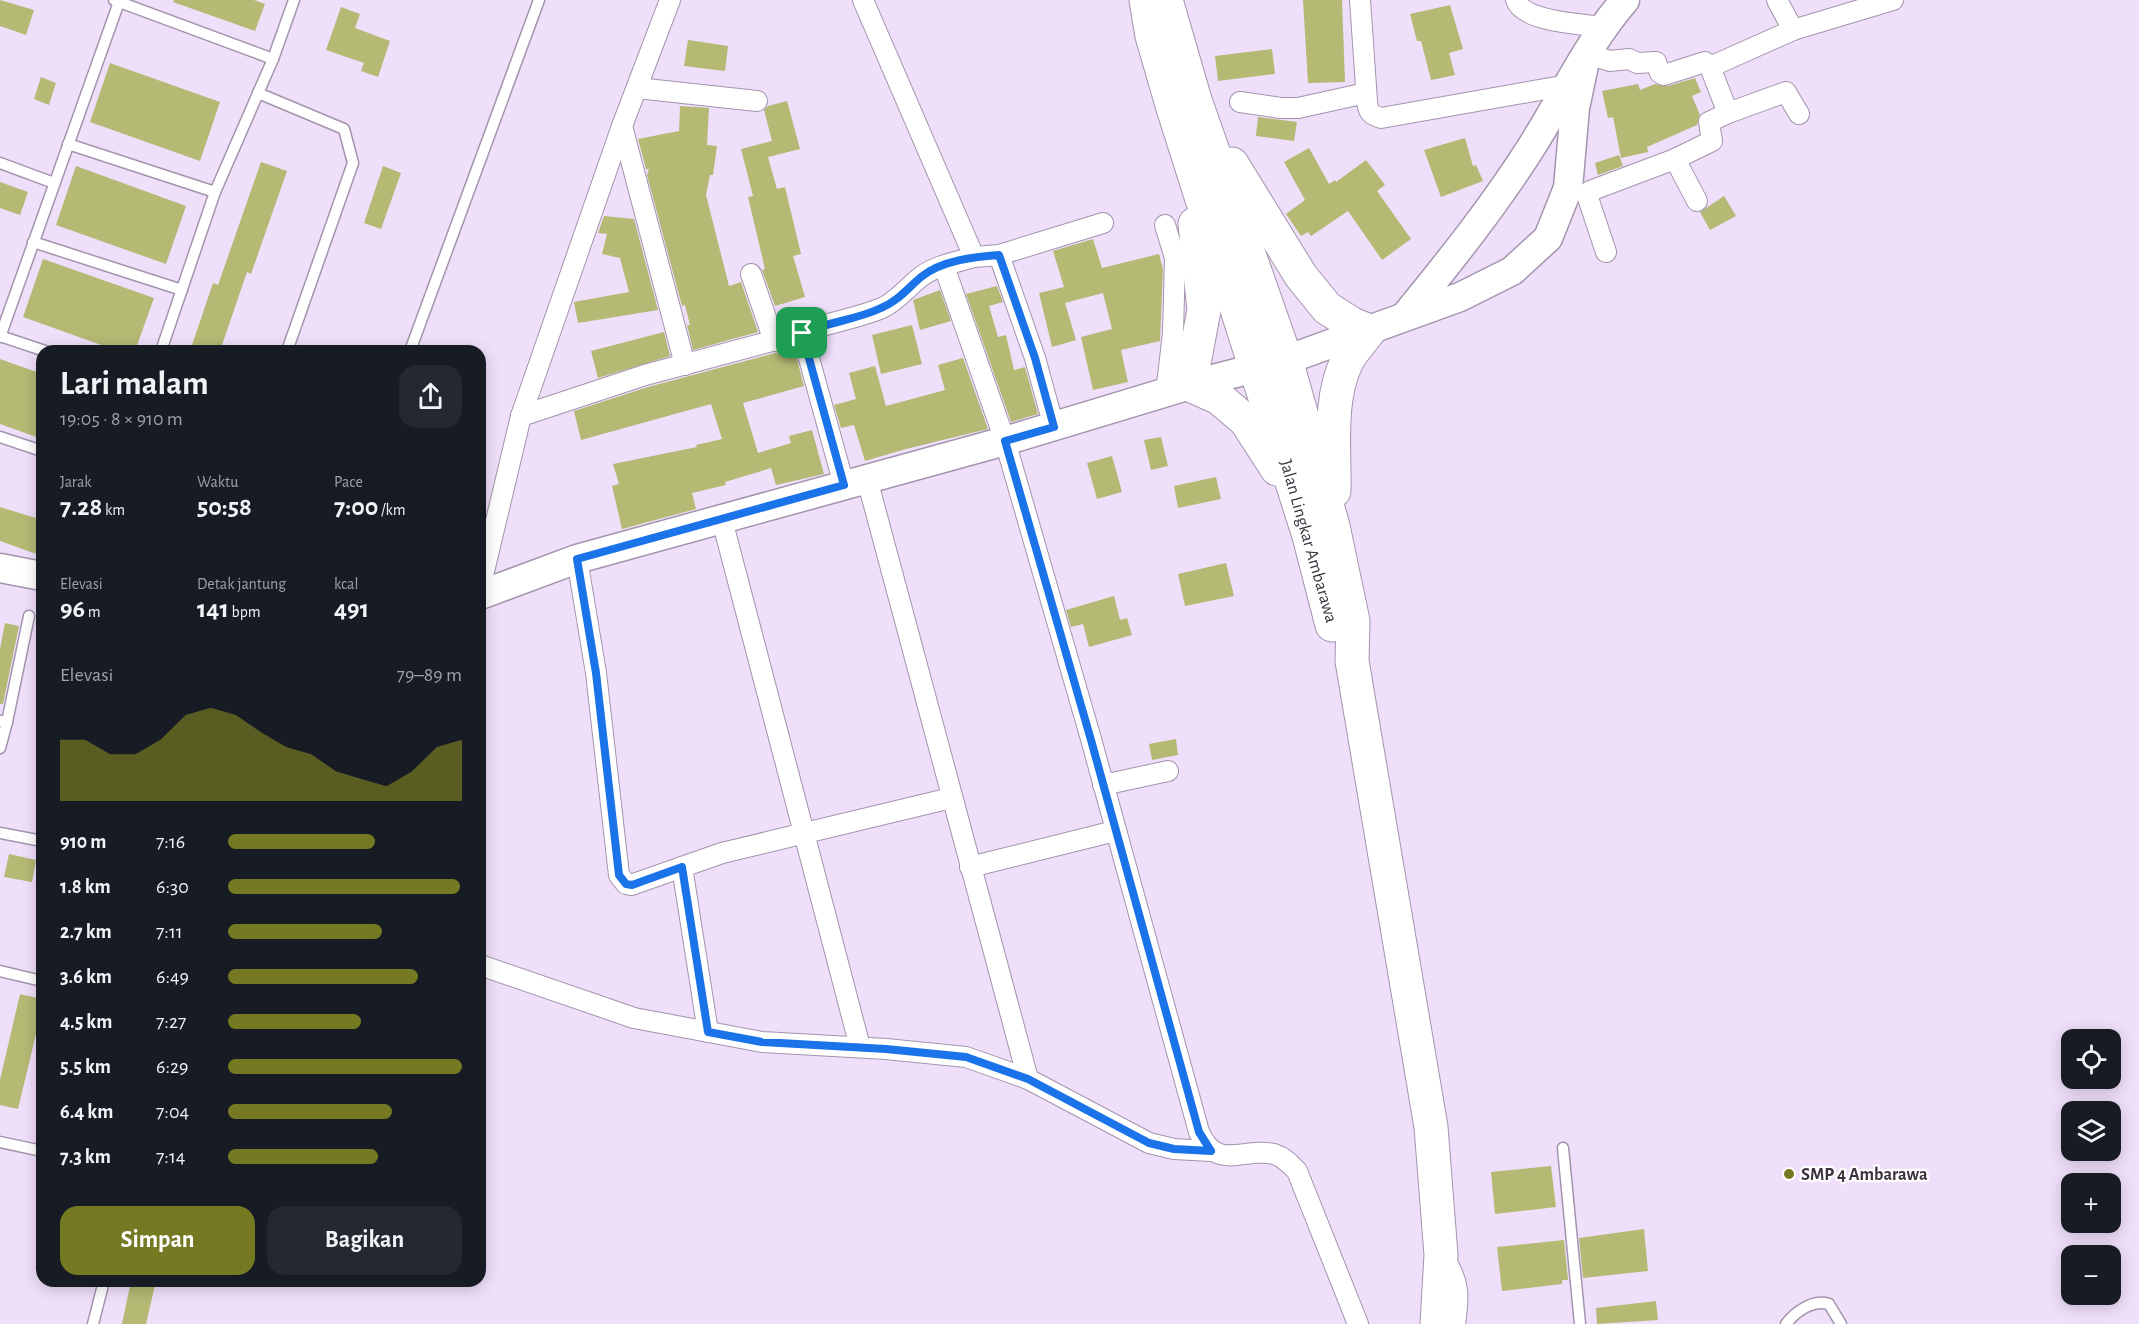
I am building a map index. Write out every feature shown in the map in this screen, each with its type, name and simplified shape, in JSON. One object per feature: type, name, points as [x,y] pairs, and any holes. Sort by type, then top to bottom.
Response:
[{"type":"highway","name":"Jalan Lingkar Ambarawa","points":[[1146,0],[1152,36],[1183,102],[1271,363],[1321,531],[1353,621],[1352,661],[1431,1127],[1442,1255],[1444,1316]]},
{"type":"highway","name":"Jalan Lingkar Ambarawa","points":[[1166,0],[1183,102]]},
{"type":"highway","points":[[1183,102],[1301,276],[1328,308],[1352,324],[1369,331],[1347,361],[1338,387],[1321,531]]},
{"type":"highway","points":[[1183,102],[1204,310],[1178,389],[1219,398],[1246,421],[1321,531]]},
{"type":"main road","points":[[1406,315],[1471,234],[1531,147],[1602,27],[1625,0]]},
{"type":"main road","points":[[486,593],[577,559],[1005,441],[1271,363],[1369,331],[1406,315],[1460,297],[1512,271],[1548,238],[1568,188],[1575,108],[1587,55]]},
{"type":"main road","points":[[0,568],[36,575]]},
{"type":"street","points":[[486,562],[520,416],[622,126],[670,0]]},
{"type":"street","points":[[863,0],[974,257]]},
{"type":"street","points":[[1360,0],[1368,111],[1373,116],[1381,118],[1568,85]]},
{"type":"street","points":[[1516,0],[1524,11],[1536,16],[1602,27]]},
{"type":"street","points":[[1777,0],[1793,30]]},
{"type":"street","points":[[1710,67],[1793,30],[1893,0]]},
{"type":"street","points":[[1587,55],[1610,61],[1629,59],[1637,63],[1651,60],[1656,62],[1660,73],[1664,75],[1705,62],[1710,67],[1728,113]]},
{"type":"street","points":[[637,88],[758,101]]},
{"type":"street","points":[[1606,252],[1587,195],[1590,191],[1676,159],[1712,141],[1709,122],[1728,113],[1786,92],[1799,114]]},
{"type":"street","points":[[1240,102],[1298,108],[1366,93]]},
{"type":"street","points":[[622,126],[685,365]]},
{"type":"street","points":[[1676,159],[1698,201]]},
{"type":"street","points":[[520,416],[645,375],[774,341],[881,308],[897,301],[920,278],[944,266],[974,257],[999,255],[1103,223]]},
{"type":"street","points":[[1165,225],[1175,258],[1173,333],[1178,389]]},
{"type":"street","points":[[999,255],[1029,339],[1054,427]]},
{"type":"street","points":[[944,266],[1005,441],[1199,1132],[1211,1151]]},
{"type":"street","points":[[751,274],[774,341]]},
{"type":"street","points":[[802,333],[856,482],[951,798],[1028,1079]]},
{"type":"street","points":[[722,520],[861,1047]]},
{"type":"street","points":[[577,559],[596,673],[619,875],[626,884],[632,885],[722,853],[951,798]]},
{"type":"street","points":[[1103,785],[1168,771]]},
{"type":"street","points":[[970,867],[1115,831]]},
{"type":"street","points":[[682,867],[708,1032]]},
{"type":"street","points":[[486,966],[634,1018],[762,1042],[861,1047],[966,1057],[1028,1079],[1149,1143],[1174,1149],[1211,1151],[1222,1156],[1273,1154],[1286,1160],[1297,1171],[1359,1323]]},
{"type":"street","points":[[1418,1324],[1444,1316]]},
{"type":"lane","points":[[163,345],[215,192],[273,59],[294,0]]},
{"type":"lane","points":[[412,345],[539,0]]},
{"type":"lane","points":[[36,348],[0,337],[117,1],[273,59]]},
{"type":"lane","points":[[258,93],[344,129],[353,163],[289,345]]},
{"type":"lane","points":[[68,144],[215,192]]},
{"type":"lane","points":[[0,163],[54,183]]},
{"type":"lane","points":[[33,242],[182,290]]},
{"type":"lane","points":[[0,437],[36,449]]},
{"type":"lane","points":[[0,748],[3,722],[29,616]]},
{"type":"lane","points":[[0,833],[36,840]]},
{"type":"lane","points":[[0,971],[36,980]]},
{"type":"lane","points":[[0,1142],[36,1150]]},
{"type":"lane","points":[[1563,1148],[1580,1324]]},
{"type":"lane","points":[[93,1324],[102,1287]]},
{"type":"lane","points":[[1786,1324],[1798,1311],[1824,1302],[1829,1304],[1841,1324]]},
{"type":"building","points":[[0,0],[34,10],[26,35],[0,26]]},
{"type":"building","points":[[174,0],[254,0],[265,4],[255,31],[173,2]]},
{"type":"building","points":[[1303,0],[1342,0],[1345,82],[1308,83]]},
{"type":"building","points":[[1450,5],[1463,49],[1449,53],[1455,75],[1431,80],[1421,41],[1417,41],[1410,14]]},
{"type":"building","points":[[341,7],[360,14],[355,28],[390,41],[378,77],[361,71],[364,63],[326,50]]},
{"type":"building","points":[[688,40],[728,46],[725,71],[684,66]]},
{"type":"building","points":[[1272,49],[1275,74],[1218,81],[1215,56]]},
{"type":"building","points":[[110,63],[220,102],[200,161],[90,122]]},
{"type":"building","points":[[41,77],[56,83],[49,105],[34,99]]},
{"type":"building","points":[[1695,78],[1701,92],[1692,96],[1700,115],[1697,125],[1647,147],[1648,152],[1621,158],[1613,117],[1608,118],[1602,91],[1638,84],[1640,90],[1655,84],[1668,86]]},
{"type":"building","points":[[787,101],[800,149],[768,157],[777,189],[785,187],[801,254],[793,256],[805,297],[775,306],[762,270],[765,269],[748,197],[753,196],[741,149],[772,141],[764,110],[768,106]]},
{"type":"building","points":[[680,106],[709,108],[707,145],[717,146],[713,175],[710,175],[706,195],[729,286],[741,282],[758,332],[693,350],[685,305],[682,306],[647,175],[649,169],[646,169],[638,139],[679,131]]},
{"type":"building","points":[[1258,117],[1297,122],[1294,141],[1256,136]]},
{"type":"building","points":[[1465,138],[1473,166],[1476,165],[1483,181],[1441,197],[1424,150]]},
{"type":"building","points":[[1309,148],[1329,184],[1335,180],[1336,182],[1366,160],[1385,185],[1377,191],[1411,239],[1382,260],[1348,211],[1311,236],[1308,232],[1301,236],[1286,214],[1305,200],[1284,162]]},
{"type":"building","points":[[1619,155],[1623,166],[1598,175],[1595,163]]},
{"type":"building","points":[[261,162],[287,171],[251,274],[247,272],[222,345],[192,345],[213,283],[218,285]]},
{"type":"building","points":[[76,166],[186,206],[166,264],[56,225]]},
{"type":"building","points":[[383,166],[401,173],[381,229],[364,223]]},
{"type":"building","points":[[0,182],[28,192],[20,215],[0,208]]},
{"type":"building","points":[[1724,196],[1736,216],[1710,230],[1700,212]]},
{"type":"building","points":[[604,216],[634,219],[658,310],[578,323],[574,302],[629,292],[620,258],[602,254],[607,234],[598,233]]},
{"type":"building","points":[[1093,239],[1102,268],[1159,254],[1163,269],[1160,341],[1121,350],[1128,382],[1093,390],[1081,337],[1112,329],[1103,293],[1065,303],[1076,340],[1052,347],[1039,293],[1064,287],[1053,251]]},
{"type":"building","points":[[43,259],[154,298],[137,345],[101,345],[23,317]]},
{"type":"building","points":[[997,286],[1003,302],[989,306],[998,337],[1006,335],[1014,370],[1025,367],[1038,414],[1011,422],[966,294]]},
{"type":"building","points":[[940,290],[951,321],[920,330],[913,300]]},
{"type":"building","points":[[912,325],[922,364],[881,374],[872,335]]},
{"type":"building","points":[[664,332],[670,356],[598,378],[591,351]]},
{"type":"building","points":[[794,348],[804,386],[743,403],[758,453],[791,443],[789,436],[812,430],[824,474],[776,485],[771,468],[725,482],[726,485],[692,493],[696,509],[622,529],[612,486],[619,484],[613,464],[697,447],[696,445],[722,439],[711,404],[581,440],[574,411],[648,387]]},
{"type":"building","points":[[963,358],[988,429],[865,461],[854,425],[841,428],[834,405],[856,399],[849,373],[875,366],[886,406],[945,390],[938,365]]},
{"type":"building","points":[[0,359],[36,372],[36,437],[0,424]]},
{"type":"building","points":[[1161,437],[1168,466],[1151,470],[1144,440]]},
{"type":"building","points":[[1112,456],[1122,492],[1097,499],[1087,463]]},
{"type":"building","points":[[1216,477],[1221,499],[1178,508],[1174,486]]},
{"type":"building","points":[[0,507],[36,518],[36,554],[0,541]]},
{"type":"building","points":[[1226,563],[1234,596],[1185,606],[1178,574]]},
{"type":"building","points":[[1114,596],[1120,620],[1127,618],[1132,635],[1089,647],[1083,624],[1071,627],[1066,610]]},
{"type":"building","points":[[5,623],[19,626],[3,704],[0,704],[0,649]]},
{"type":"building","points":[[1176,739],[1178,755],[1152,760],[1149,744]]},
{"type":"building","points":[[9,854],[36,860],[32,882],[4,877]]},
{"type":"building","points":[[20,994],[36,998],[36,1034],[18,1109],[0,1105],[0,1080]]},
{"type":"building","points":[[1551,1166],[1556,1207],[1495,1214],[1491,1172]]},
{"type":"building","points":[[1644,1229],[1648,1271],[1583,1278],[1579,1238]]},
{"type":"building","points":[[1564,1240],[1568,1280],[1562,1280],[1562,1284],[1502,1291],[1497,1247]]},
{"type":"building","points":[[130,1287],[155,1287],[146,1324],[122,1324]]},
{"type":"building","points":[[1656,1301],[1658,1320],[1597,1324],[1596,1308]]},
{"type":"place","name":"SMP 4 Ambarawa","points":[[1789,1174]]},
{"type":"route","points":[[999,255],[1035,358],[1054,427],[1005,441],[1091,740],[1199,1132],[1211,1151],[1174,1149],[1149,1143],[1028,1079],[966,1057],[886,1049],[762,1042],[708,1032],[682,867],[632,885],[621,880],[596,673],[577,559],[844,485],[802,333],[818,326],[868,314],[897,301],[931,270],[974,257],[999,255]]}]
